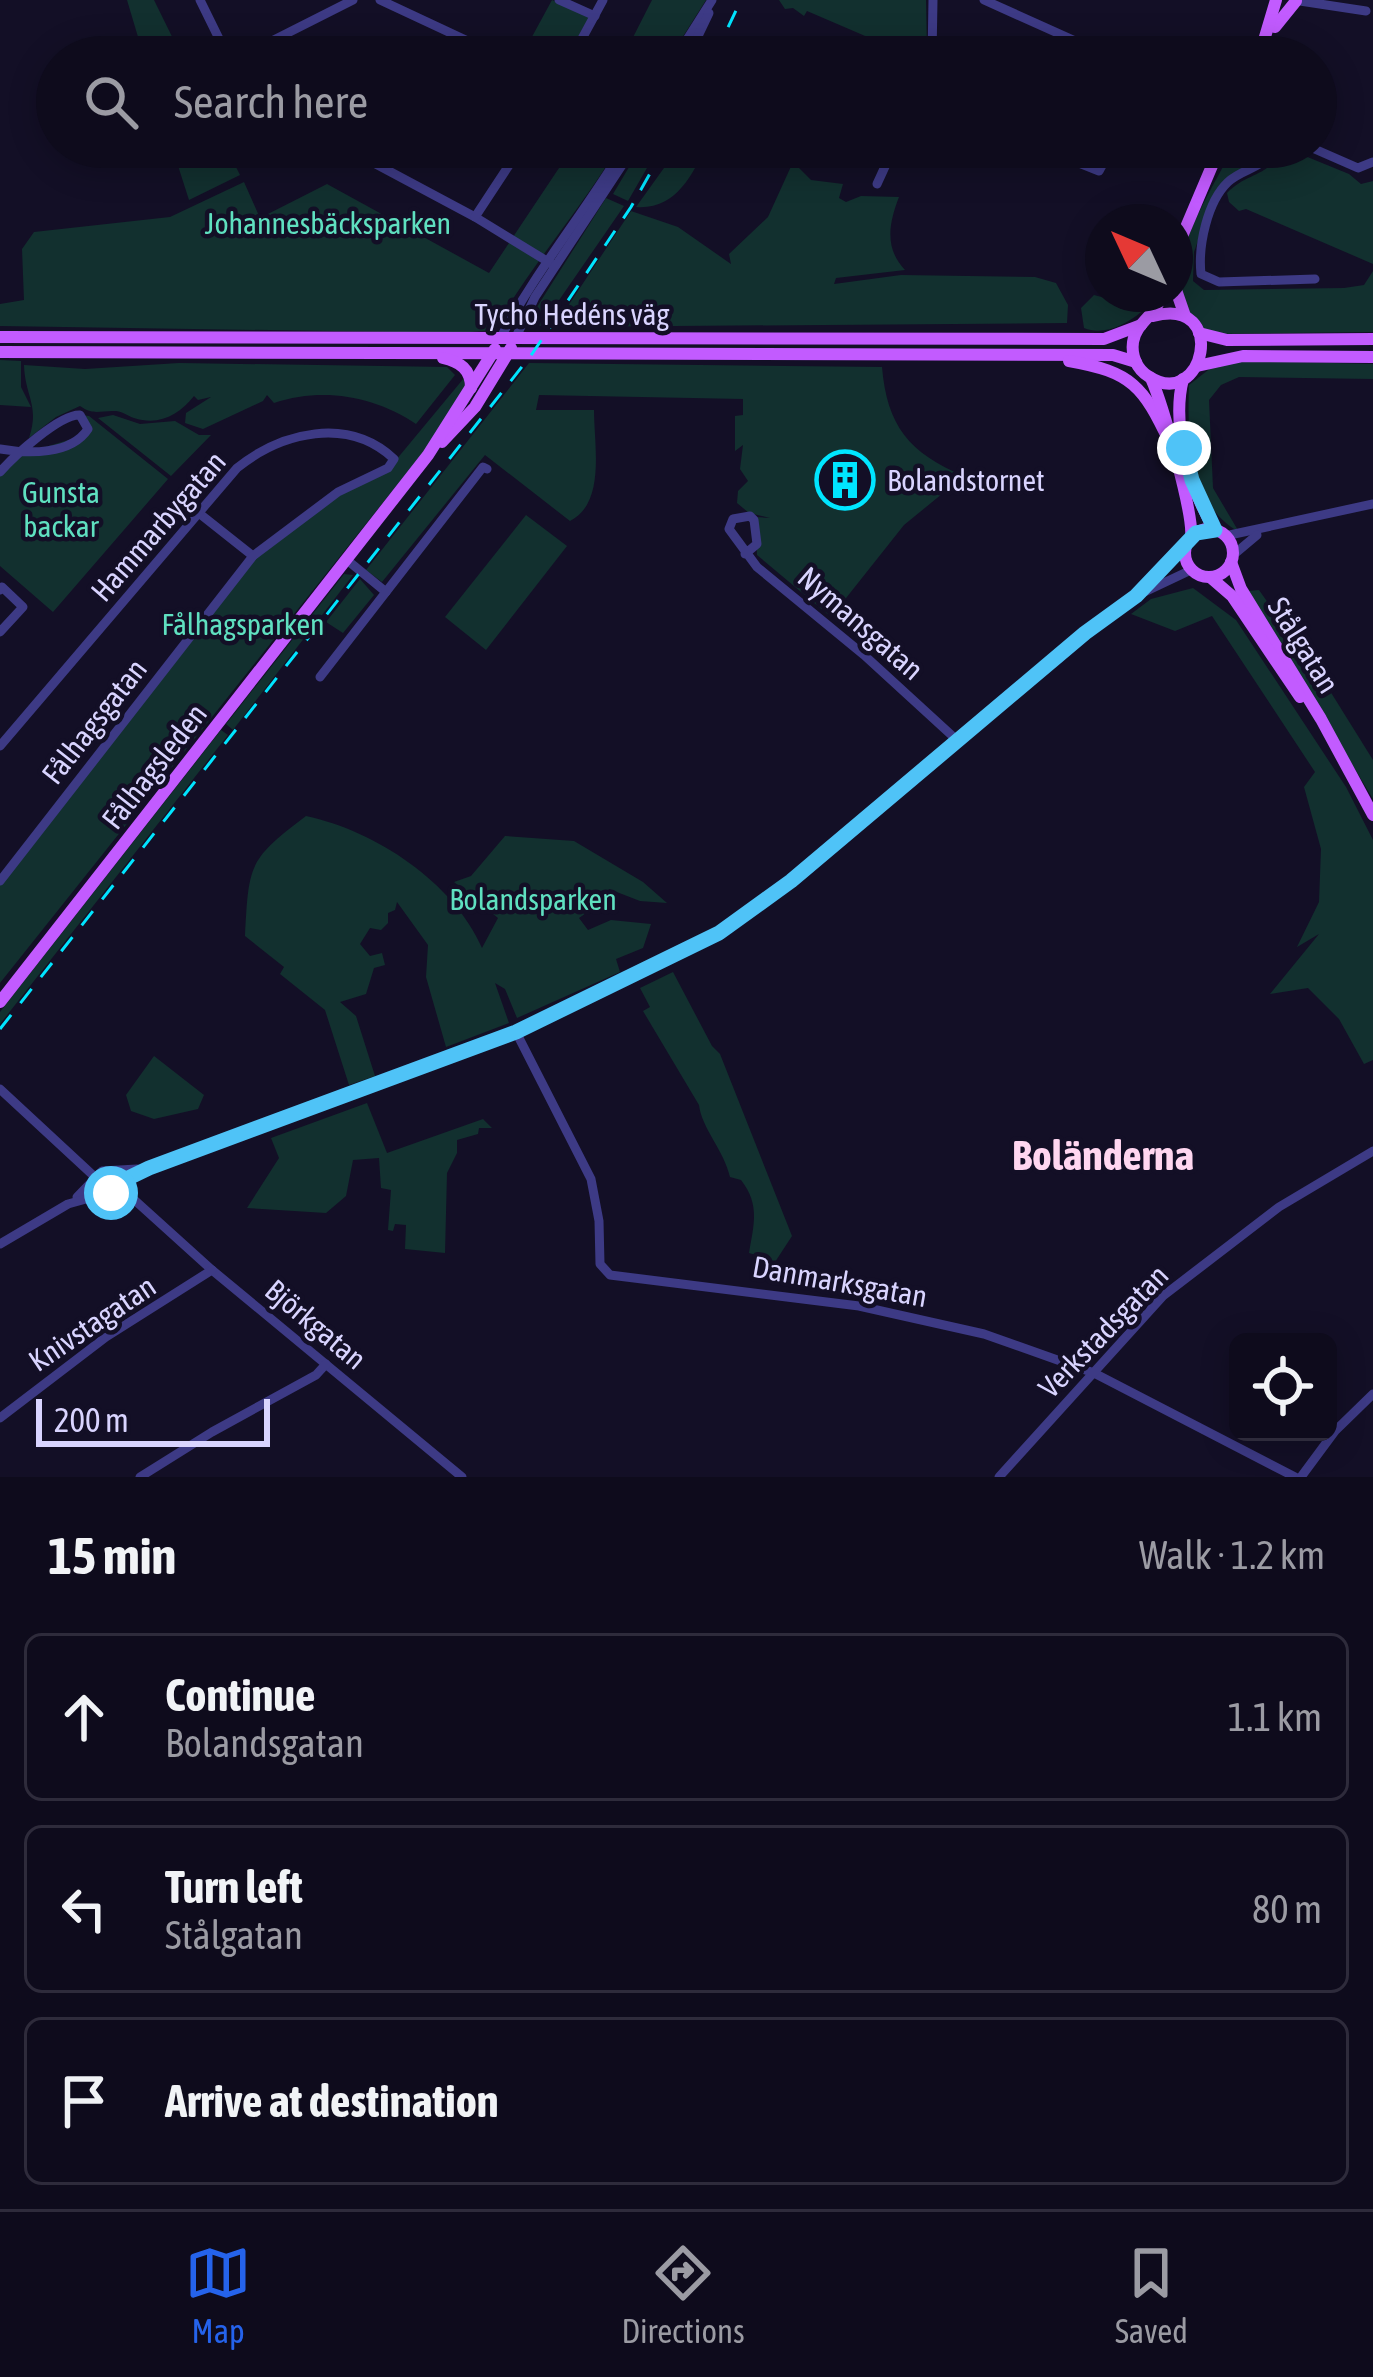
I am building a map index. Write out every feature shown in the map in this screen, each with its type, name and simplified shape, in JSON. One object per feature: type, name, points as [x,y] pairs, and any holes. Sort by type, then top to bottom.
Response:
[{"type":"main road","points":[[1267,36],[1276,0]]},
{"type":"main road","points":[[1285,0],[1299,1]]},
{"type":"main road","points":[[1269,36],[1299,1]]},
{"type":"main road","points":[[1193,210],[1211,168]]},
{"type":"main road","points":[[1152,312],[1133,343],[1136,362],[1161,400],[1192,517],[1186,561],[1191,570],[1210,577],[1223,573],[1232,559],[1197,493],[1184,448],[1183,379]]},
{"type":"main road","points":[[1151,379],[1183,379],[1197,366],[1202,355],[1199,333],[1184,312]]},
{"type":"main road","points":[[1147,321],[1176,314],[1187,319]]},
{"type":"main road","name":"Tycho Hedéns väg","points":[[0,337],[1104,339],[1147,321]]},
{"type":"main road","points":[[1199,333],[1228,340],[1373,339]]},
{"type":"main road","name":"Fålhagsleden","points":[[0,1001],[428,455],[493,352],[508,337]]},
{"type":"main road","name":"Fålhagsleden","points":[[428,455],[475,407],[508,353],[508,337]]},
{"type":"main road","name":"Tycho Hedéns väg","points":[[0,352],[1113,355],[1136,362]]},
{"type":"main road","points":[[418,353],[457,361],[470,376],[471,389]]},
{"type":"main road","points":[[1032,355],[1100,366],[1131,380],[1149,398],[1170,443]]},
{"type":"main road","points":[[1197,366],[1244,356],[1373,357]]},
{"type":"main road","points":[[1188,542],[1202,530],[1220,533]]},
{"type":"main road","name":"Stålgatan","points":[[1232,559],[1241,589],[1286,657],[1373,815]]},
{"type":"main road","name":"Stålgatan","points":[[1210,577],[1232,596],[1339,752]]},
{"type":"street","points":[[200,0],[218,36]]},
{"type":"street","points":[[282,36],[353,0]]},
{"type":"street","points":[[380,0],[457,36]]},
{"type":"street","points":[[559,0],[595,16]]},
{"type":"street","points":[[584,36],[603,0]]},
{"type":"street","points":[[690,36],[713,0]]},
{"type":"street","points":[[697,36],[713,0]]},
{"type":"street","points":[[933,0],[934,36]]},
{"type":"street","points":[[984,0],[1064,36]]},
{"type":"street","points":[[1343,0],[1370,12]]},
{"type":"street","points":[[1299,1],[1370,12]]},
{"type":"street","points":[[1337,159],[1358,168],[1373,162]]},
{"type":"street","points":[[383,168],[551,264]]},
{"type":"street","points":[[475,217],[507,168]]},
{"type":"street","name":"Fålhagsleden","points":[[508,337],[529,310],[551,264],[611,168]]},
{"type":"street","name":"Fålhagsleden","points":[[508,337],[521,299],[619,168]]},
{"type":"street","points":[[877,184],[884,168]]},
{"type":"street","points":[[1255,168],[1225,185],[1202,241],[1201,274],[1219,282],[1315,279]]},
{"type":"street","points":[[529,310],[528,326],[543,338]]},
{"type":"street","points":[[0,449],[20,453],[79,441],[87,425],[80,415],[67,416],[20,453],[0,472]]},
{"type":"street","name":"Hammarbygatan","points":[[0,746],[237,468],[274,443],[312,433],[352,436],[380,446],[394,459]]},
{"type":"street","name":"Fålhagsgatan","points":[[0,881],[253,556],[338,492],[388,468],[394,459]]},
{"type":"street","points":[[320,676],[483,467],[487,470]]},
{"type":"street","points":[[1220,533],[1267,529],[1373,504]]},
{"type":"street","points":[[200,514],[253,556]]},
{"type":"street","name":"Nymansgatan","points":[[745,554],[757,544],[754,520],[749,516],[733,519],[729,529],[745,554],[959,742]]},
{"type":"street","points":[[1232,559],[1267,529]]},
{"type":"street","points":[[0,1244],[68,1204],[149,1168],[516,1032],[719,933],[791,881],[1085,633],[1136,596],[1188,542]]},
{"type":"street","points":[[347,560],[386,592]]},
{"type":"street","points":[[1136,596],[1191,570]]},
{"type":"street","points":[[0,590],[2,587],[23,607],[0,632]]},
{"type":"street","points":[[0,859],[8,871]]},
{"type":"street","name":"Danmarksgatan","points":[[516,1032],[591,1179],[600,1264],[610,1275],[894,1312],[1036,1349],[1094,1373],[1298,1477]]},
{"type":"street","points":[[0,1089],[113,1185]]},
{"type":"street","name":"Verkstadsgatan","points":[[1000,1477],[1163,1296],[1279,1208],[1373,1151]]},
{"type":"street","points":[[98,1176],[113,1185]]},
{"type":"street","points":[[68,1204],[98,1176]]},
{"type":"street","name":"Björkgatan","points":[[113,1185],[460,1476]]},
{"type":"street","name":"Knivstagatan","points":[[0,1418],[106,1337],[212,1270]]},
{"type":"street","points":[[140,1477],[316,1375],[326,1364]]},
{"type":"street","points":[[1298,1477],[1373,1394]]},
{"type":"green space","points":[[127,0],[154,0],[172,36],[138,36]]},
{"type":"green space","points":[[552,0],[590,16],[578,36],[532,36]]},
{"type":"green space","points":[[652,0],[706,0],[683,36],[634,36]]},
{"type":"green space","points":[[779,0],[926,0],[927,36],[865,36],[807,11],[804,16],[793,8],[785,9]]},
{"type":"green space","points":[[179,168],[236,168],[240,175],[189,200]]},
{"type":"green space","name":"Johannesbäcksparken","points":[[559,168],[605,168],[494,330],[0,326],[0,304],[24,300],[22,249],[34,232],[170,217],[244,182],[260,218],[327,184],[489,273]]},
{"type":"green space","points":[[628,168],[647,168],[628,201],[613,194]]},
{"type":"green space","points":[[664,168],[695,168],[671,197],[650,207],[636,207]]},
{"type":"green space","points":[[790,168],[799,168],[811,180],[843,184],[839,198],[846,202],[861,196],[899,197],[890,235],[905,270],[836,278],[834,284],[901,275],[1035,277],[1056,283],[1068,305],[1067,323],[554,327],[631,211],[678,227],[731,264],[729,254],[768,217]]},
{"type":"green space","points":[[1222,168],[1246,168],[1217,188],[1194,252],[1193,281],[1193,227]]},
{"type":"green space","points":[[1334,168],[1361,184],[1373,181],[1373,264],[1246,209],[1239,211],[1229,202],[1227,193],[1264,170]]},
{"type":"green space","points":[[606,198],[624,206],[544,322],[546,327],[533,324],[530,318]]},
{"type":"green space","points":[[1373,271],[1373,332],[1210,334],[1191,317],[1193,281],[1204,290],[1344,288],[1364,285]]},
{"type":"green space","points":[[1085,304],[1085,312],[1141,312],[1099,331],[1084,328],[1081,308]]},
{"type":"green space","points":[[0,360],[21,361],[21,387],[31,407],[0,405]]},
{"type":"green space","points":[[1245,361],[1373,364],[1373,379],[1239,377],[1221,385],[1209,400],[1213,488],[1239,532],[1210,504],[1194,467],[1189,385],[1212,367]]},
{"type":"green space","points":[[179,363],[447,367],[455,375],[416,424],[383,407],[348,397],[311,396],[274,403],[267,395],[203,429],[185,423],[186,413],[211,397],[198,400],[194,396],[182,409],[152,421],[80,406],[29,438],[33,409],[24,365],[85,369]]},
{"type":"green space","points":[[529,363],[882,367],[889,406],[904,435],[929,458],[964,476],[904,525],[831,617],[757,555],[756,517],[770,518],[749,513],[737,503],[738,491],[748,481],[740,469],[743,445],[735,451],[735,416],[743,415],[743,399],[539,395],[536,410],[594,410],[596,472],[589,501],[581,512],[570,521],[485,455],[382,582],[366,570]]},
{"type":"green space","name":"Fålhagsparken","points":[[464,378],[465,386],[428,446],[0,983],[0,881],[253,556],[291,525],[396,460]]},
{"type":"green space","name":"Gunsta backar","points":[[80,415],[89,416],[168,479],[53,612],[0,566],[0,472],[12,457],[85,435]]},
{"type":"green space","points":[[113,415],[140,424],[175,421],[199,435],[211,435],[171,476],[98,418]]},
{"type":"green space","points":[[526,515],[567,546],[486,650],[445,617]]},
{"type":"green space","points":[[344,574],[353,575],[233,730],[226,724]]},
{"type":"green space","points":[[360,579],[374,595],[343,633],[326,622]]},
{"type":"green space","points":[[1193,588],[1236,620],[1346,787],[1373,840],[1373,1060],[1364,1064],[1339,1019],[1308,988],[1270,994],[1319,934],[1297,947],[1319,902],[1321,849],[1304,787],[1315,772],[1212,616],[1175,631],[1131,614],[1151,599]]},
{"type":"green space","points":[[1259,590],[1373,760],[1373,799],[1248,591]]},
{"type":"green space","points":[[221,730],[228,735],[0,1024],[0,1012]]},
{"type":"green space","name":"Bolandsparken","points":[[306,816],[359,834],[409,863],[452,902],[482,948],[498,918],[454,882],[471,876],[505,836],[574,841],[643,882],[667,903],[640,901],[609,889],[603,901],[579,918],[588,930],[611,920],[651,924],[643,948],[616,959],[620,972],[517,1018],[505,989],[495,983],[509,1023],[446,1047],[426,977],[428,945],[397,902],[388,913],[388,923],[381,930],[370,928],[360,944],[370,956],[382,953],[385,965],[374,968],[366,994],[340,1002],[356,1016],[375,1076],[349,1085],[325,1010],[280,974],[284,967],[245,936],[255,866],[273,843]]},
{"type":"green space","points":[[673,972],[720,1054],[792,1236],[762,1282],[754,1280],[756,1255],[749,1253],[754,1215],[751,1197],[741,1180],[730,1177],[699,1105],[643,1011],[650,1007],[640,988]]},
{"type":"green space","points":[[154,1056],[204,1095],[198,1109],[154,1119],[131,1111],[126,1095]]},
{"type":"green space","points":[[367,1103],[387,1153],[483,1119],[492,1128],[479,1128],[478,1134],[457,1140],[457,1153],[447,1173],[445,1253],[405,1249],[406,1225],[395,1224],[393,1231],[388,1230],[391,1190],[381,1188],[379,1158],[353,1160],[346,1196],[326,1213],[247,1208],[279,1158],[271,1138]]},
{"type":"railway","points":[[724,36],[741,0]]},
{"type":"railway","points":[[0,1029],[532,354],[653,168]]},
{"type":"place","name":"Bolandstornet","points":[[845,480]]},
{"type":"district","name":"Boländerna","points":[[1103,1155]]},
{"type":"route","points":[[111,1193],[120,1182],[149,1168],[516,1032],[670,960],[760,905],[1098,622],[1136,596],[1191,537],[1202,530],[1215,530],[1192,480],[1184,448]]}]
